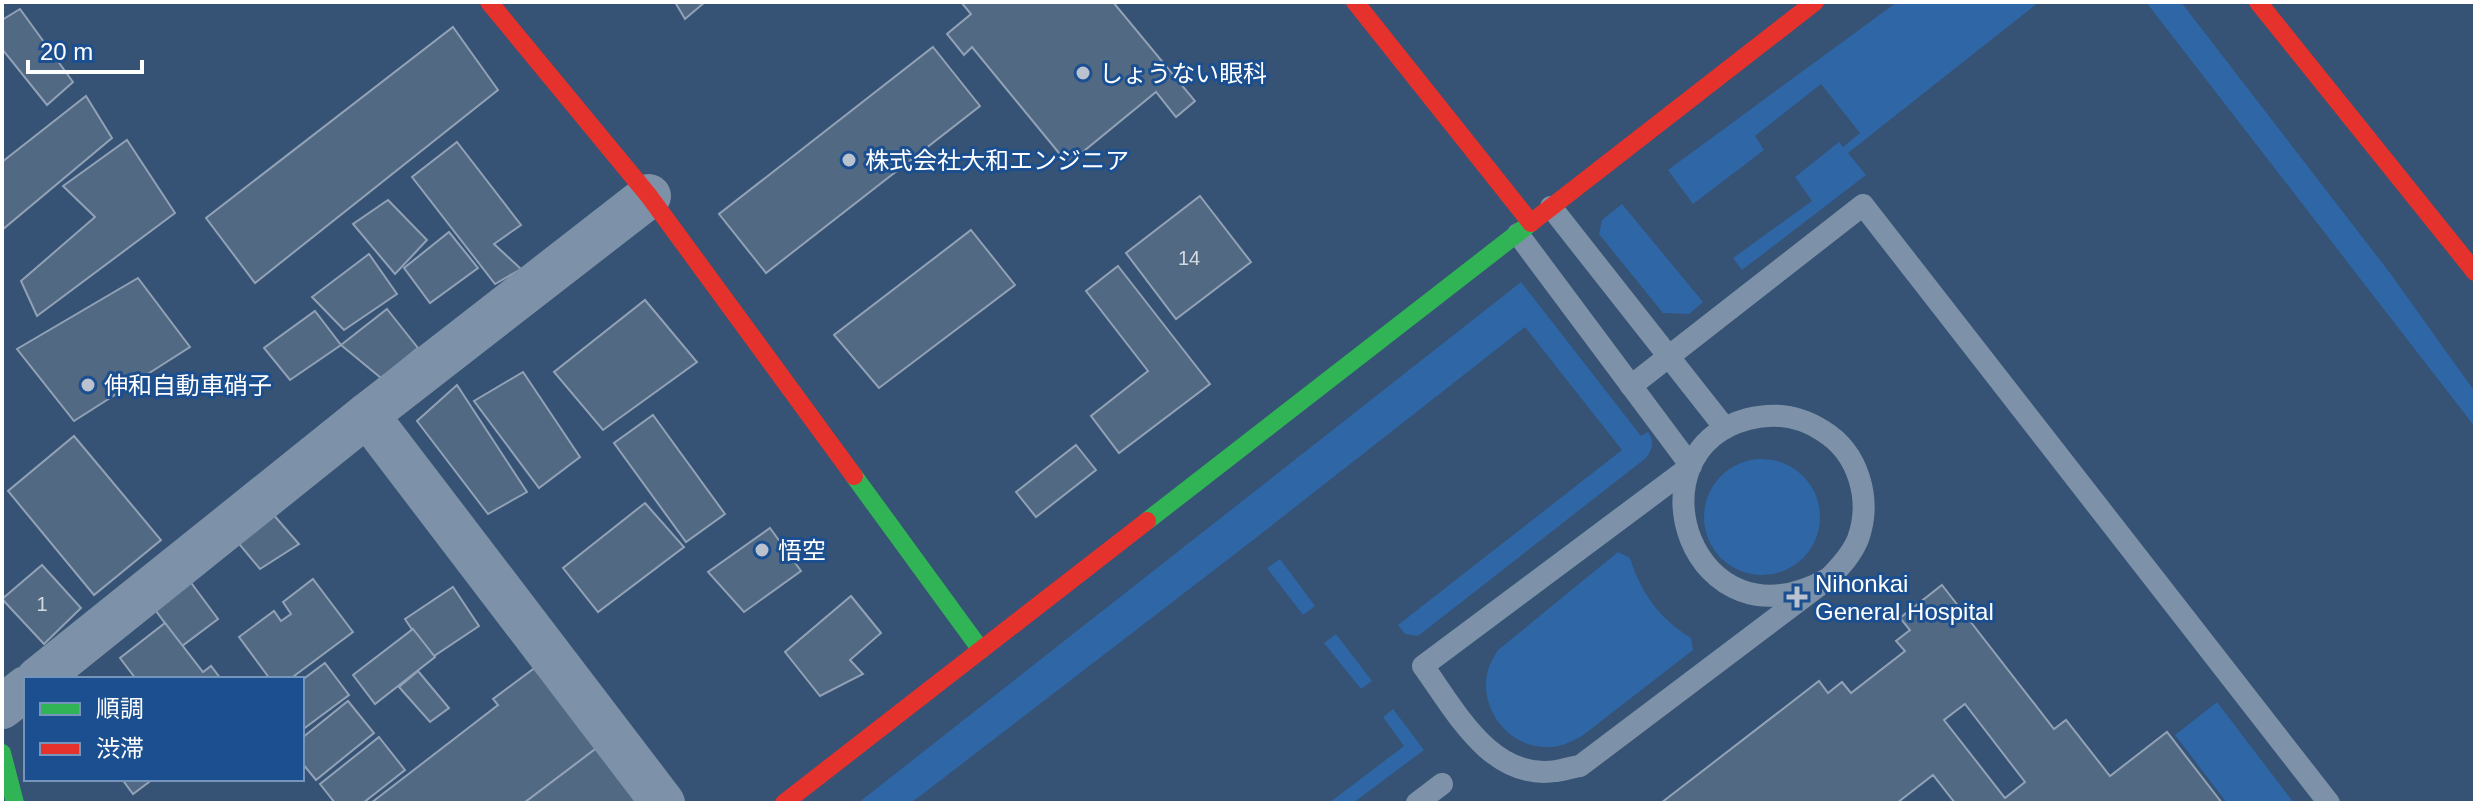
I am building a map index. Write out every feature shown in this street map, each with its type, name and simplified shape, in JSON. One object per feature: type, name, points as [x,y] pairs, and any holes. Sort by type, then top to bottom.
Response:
[{"type":"street","points":[[489,2],[649,196],[981,650]]},
{"type":"street","points":[[1355,2],[1524,229]]},
{"type":"street","points":[[784,803],[1815,2]]},
{"type":"street","points":[[2258,2],[2475,272]]},
{"type":"street","points":[[40,677],[367,415],[649,196]]},
{"type":"street","points":[[367,415],[663,803]]},
{"type":"street","points":[[2,707],[24,690]]},
{"type":"street","points":[[2,753],[15,803]]},
{"type":"lane","points":[[1631,386],[1863,205],[2329,803]]},
{"type":"lane","points":[[1551,207],[1725,428]]},
{"type":"lane","points":[[1524,229],[1631,386],[1691,466]]},
{"type":"lane","points":[[1691,466],[1423,666],[1475,737],[1498,759],[1523,769],[1553,772],[1580,766],[1829,578],[1846,561],[1864,517],[1857,470],[1845,450],[1808,421],[1785,415],[1761,416],[1725,428],[1701,450],[1691,466],[1683,494],[1683,517],[1689,541],[1701,561],[1718,577],[1739,589],[1762,595],[1785,595],[1809,589],[1829,578]]},
{"type":"lane","points":[[1417,803],[1442,784]]},
{"type":"shaded area","points":[[1897,2],[2039,2],[1848,153],[1866,175],[1742,270],[1733,258],[1812,201],[1795,177],[1839,142],[1843,147],[1860,133],[1821,84],[1755,136],[1764,150],[1693,204],[1668,170]]},
{"type":"shaded area","points":[[2146,2],[2181,2],[2390,273],[2475,392],[2475,427]]},
{"type":"shaded area","points":[[1622,204],[1703,302],[1689,314],[1663,313],[1599,234],[1602,220]]},
{"type":"shaded area","points":[[1521,282],[1641,436],[1648,432],[1652,445],[1646,458],[1418,636],[1405,634],[1398,625],[1622,450],[1525,327],[911,803],[858,803]]},
{"type":"shaded area","points":[[1762,459],[1784,463],[1803,476],[1816,495],[1820,517],[1816,539],[1803,558],[1784,571],[1762,575],[1740,571],[1721,558],[1708,539],[1704,517],[1708,495],[1721,476],[1740,463]]},
{"type":"shaded area","points":[[1618,552],[1630,558],[1653,604],[1691,638],[1693,650],[1582,736],[1551,747],[1518,740],[1498,721],[1491,709],[1486,681],[1492,660],[1498,650]]},
{"type":"shaded area","points":[[1280,559],[1315,606],[1303,615],[1267,568]]},
{"type":"shaded area","points":[[1336,634],[1372,681],[1361,689],[1324,643]]},
{"type":"shaded area","points":[[2217,702],[2294,803],[2227,803],[2175,735]]},
{"type":"shaded area","points":[[1393,709],[1424,750],[1353,803],[1329,803],[1404,746],[1383,717]]},
{"type":"building","points":[[675,2],[705,2],[685,19]]},
{"type":"building","name":"しょうない眼科","points":[[961,2],[1113,2],[1195,101],[1176,117],[1156,92],[1068,164],[972,47],[964,55],[947,34],[971,14]]},
{"type":"building","points":[[20,9],[73,82],[47,105],[2,49],[2,20]]},
{"type":"building","points":[[453,27],[498,90],[255,283],[206,218]]},
{"type":"building","name":"株式会社大和エンジニア","points":[[933,47],[980,106],[766,273],[719,214]]},
{"type":"building","points":[[86,96],[112,138],[2,230],[2,162]]},
{"type":"building","points":[[127,140],[175,213],[37,316],[21,281],[95,217],[63,186]]},
{"type":"building","points":[[457,142],[521,225],[494,244],[521,269],[495,284],[412,177]]},
{"type":"building","points":[[1200,196],[1251,262],[1176,319],[1126,253]]},
{"type":"building","points":[[388,200],[427,240],[395,274],[353,224]]},
{"type":"building","points":[[971,230],[1015,285],[879,388],[834,335]]},
{"type":"building","points":[[449,232],[478,268],[430,303],[404,268]]},
{"type":"building","points":[[369,254],[397,294],[344,330],[312,297]]},
{"type":"building","points":[[1118,266],[1210,384],[1119,453],[1091,416],[1148,371],[1086,291]]},
{"type":"building","name":"伸和自動車硝子","points":[[138,278],[190,347],[74,421],[17,349]]},
{"type":"building","points":[[645,300],[697,362],[603,430],[554,372]]},
{"type":"building","points":[[387,309],[418,348],[381,378],[341,345]]},
{"type":"building","points":[[315,311],[341,345],[290,380],[264,348]]},
{"type":"building","points":[[523,372],[580,457],[539,488],[474,401]]},
{"type":"building","points":[[457,385],[527,492],[488,514],[417,421]]},
{"type":"building","points":[[653,415],[725,514],[686,542],[614,443]]},
{"type":"building","points":[[74,436],[161,540],[94,595],[8,491]]},
{"type":"building","points":[[1076,445],[1096,470],[1036,517],[1016,492]]},
{"type":"building","points":[[645,503],[684,547],[598,612],[563,568]]},
{"type":"building","points":[[272,513],[299,544],[260,569],[235,539]]},
{"type":"building","name":"悟空","points":[[770,528],[801,571],[744,612],[708,572]]},
{"type":"building","points":[[42,565],[81,608],[44,644],[2,599]]},
{"type":"building","points":[[313,579],[353,632],[293,677],[269,677],[239,637],[274,611],[281,621],[291,614],[283,602]]},
{"type":"building","points":[[189,580],[218,619],[182,646],[153,607]]},
{"type":"building","points":[[1942,585],[2054,729],[2066,720],[2110,776],[2167,732],[2222,803],[1955,803],[1933,775],[1897,803],[1661,803],[1819,681],[1828,693],[1842,682],[1851,693],[1905,651],[1896,641],[1910,630],[1900,618]],"holes":[[[1965,704],[2025,782],[2005,798],[1944,720]]]},
{"type":"building","points":[[453,587],[479,626],[431,658],[405,619]]},
{"type":"building","points":[[851,596],[881,633],[850,660],[863,674],[820,696],[785,652]]},
{"type":"building","points":[[165,623],[203,672],[211,666],[219,677],[134,677],[120,658]]},
{"type":"building","points":[[413,629],[435,657],[375,704],[353,675]]},
{"type":"building","points":[[325,663],[349,695],[304,729],[304,679]]},
{"type":"building","points":[[536,667],[598,747],[524,803],[371,803],[498,705],[493,699]]},
{"type":"building","points":[[418,671],[449,708],[430,722],[399,687]]},
{"type":"building","points":[[348,701],[374,733],[316,780],[304,765],[304,736]]},
{"type":"building","points":[[379,737],[405,770],[363,803],[335,803],[320,784]]},
{"type":"building","points":[[598,747],[640,803],[524,803]]},
{"type":"building","points":[[123,781],[150,781],[133,794]]},
{"type":"traffic: fast","points":[[1147,521],[1532,222]]},
{"type":"traffic: fast","points":[[854,476],[981,650]]},
{"type":"traffic: fast","points":[[2,753],[15,803]]},
{"type":"traffic: jam","points":[[489,2],[649,196],[854,476]]},
{"type":"traffic: jam","points":[[1355,2],[1531,223]]},
{"type":"traffic: jam","points":[[1532,222],[1815,2]]},
{"type":"traffic: jam","points":[[2258,2],[2475,272]]},
{"type":"traffic: jam","points":[[784,803],[1147,521]]},
{"type":"place","name":"しょうない眼科","points":[[1083,73]]},
{"type":"place","name":"株式会社大和エンジニア","points":[[849,160]]},
{"type":"place","name":"伸和自動車硝子","points":[[88,385]]},
{"type":"place","name":"悟空","points":[[762,550]]},
{"type":"place","name":"Nihonkai General Hospital","points":[[1797,597]]}]
